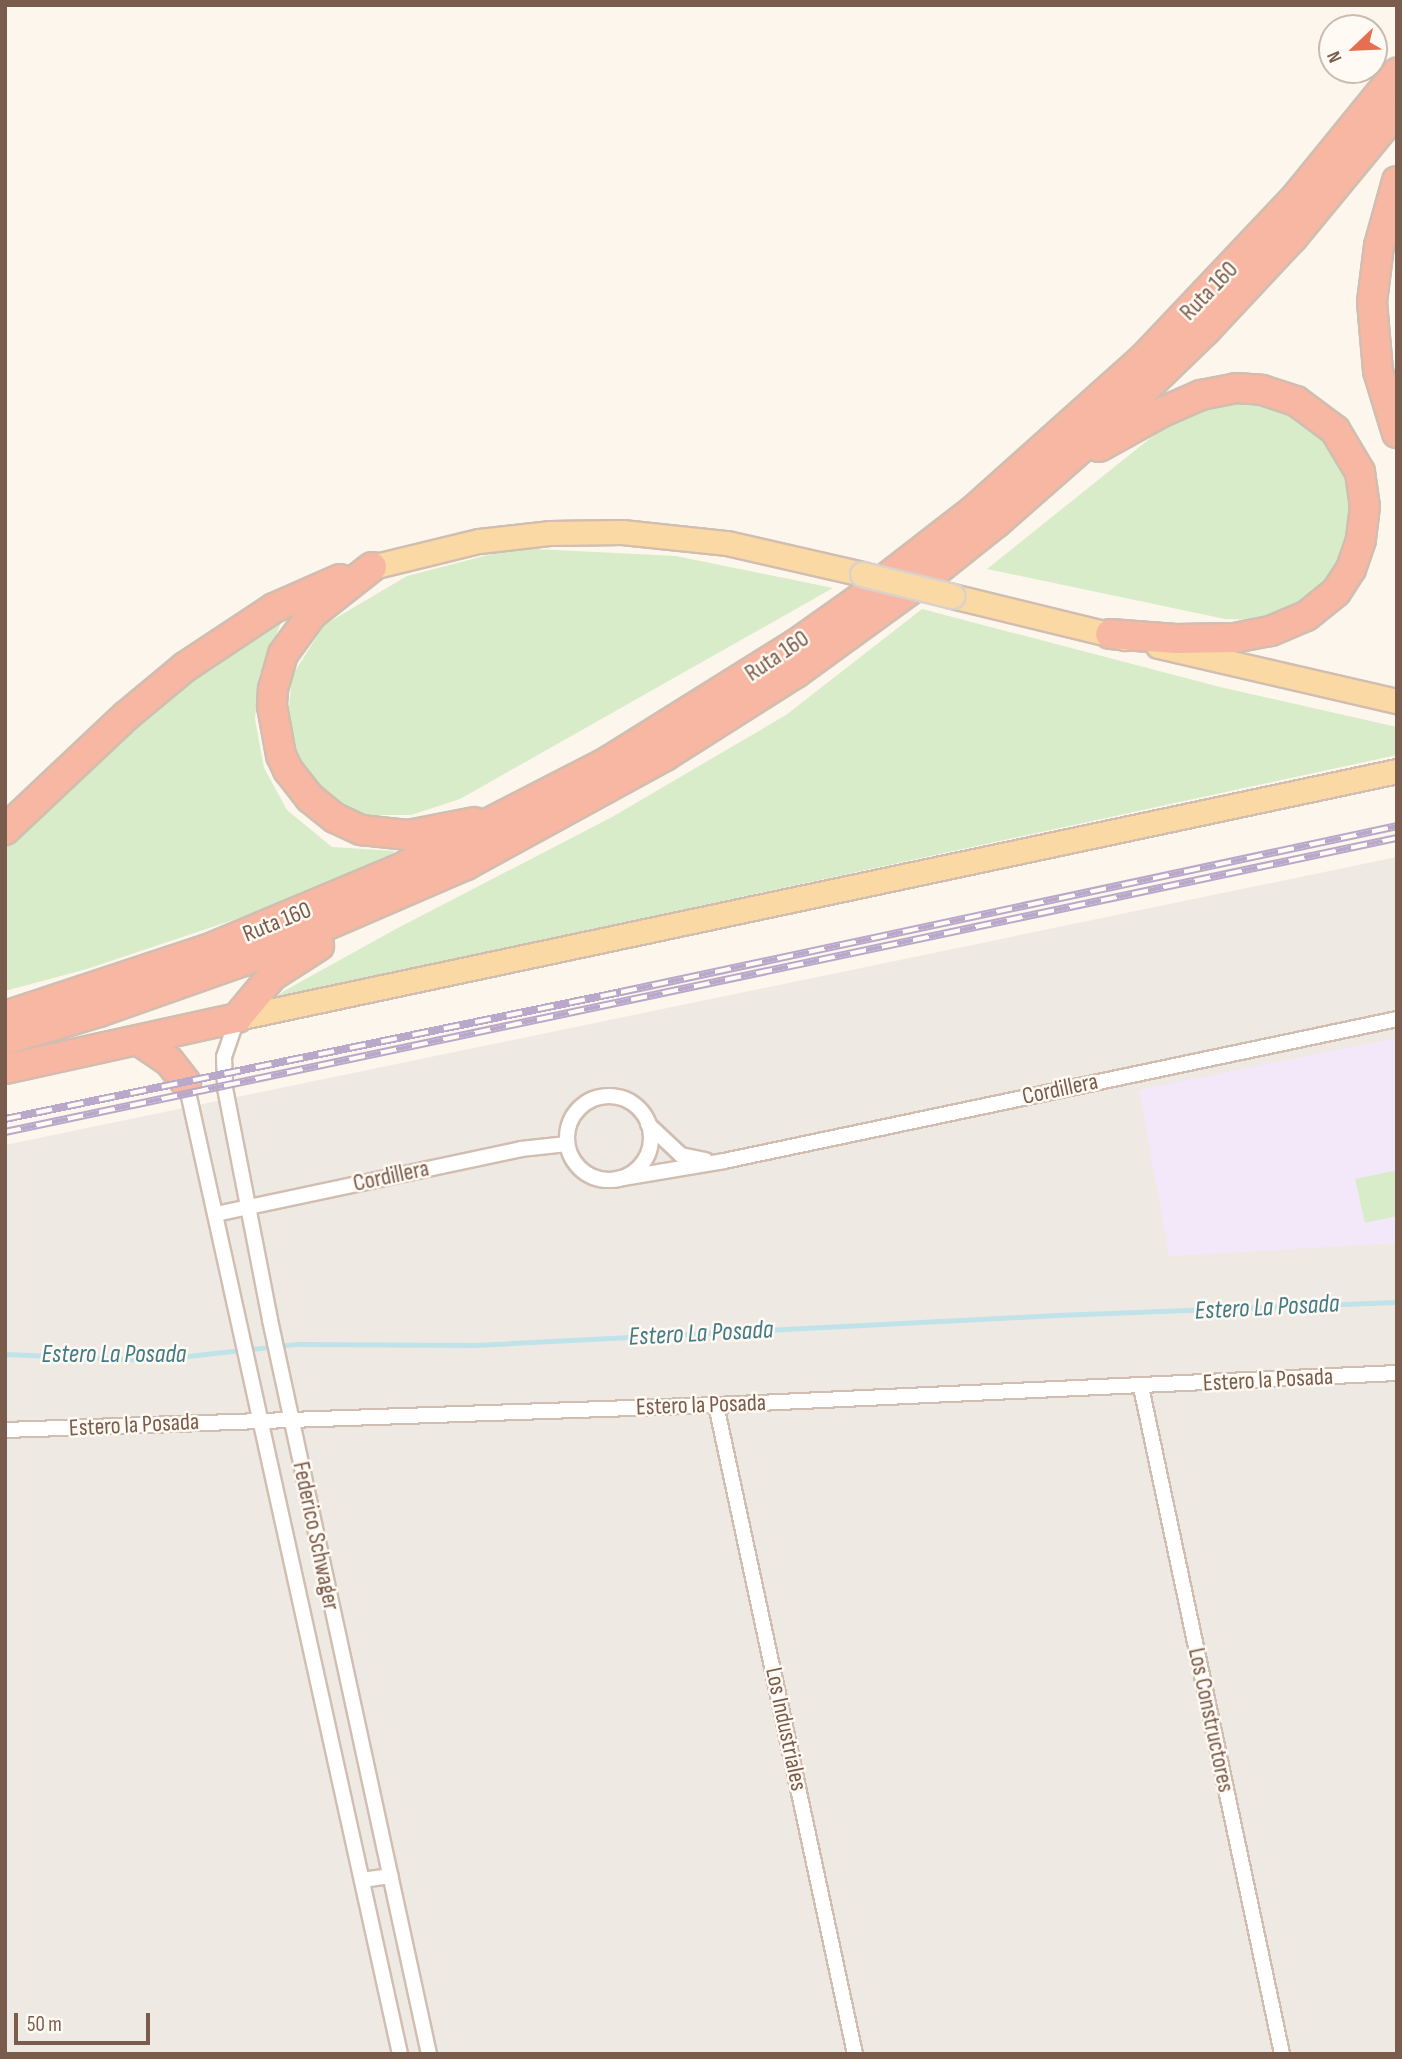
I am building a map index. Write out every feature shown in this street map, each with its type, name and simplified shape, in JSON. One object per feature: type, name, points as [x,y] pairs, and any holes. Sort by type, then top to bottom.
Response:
[{"type":"highway","name":"Ruta 160","points":[[5,1016],[142,972],[265,927],[397,870],[527,806],[685,715],[796,644],[915,557],[1014,476],[1100,400],[1197,306],[1297,196],[1397,73]]},
{"type":"highway","name":"Ruta 160","points":[[5,1040],[188,981],[389,901],[543,826],[731,716],[859,629],[928,577],[1062,467],[1215,321],[1293,237],[1397,111]]},
{"type":"highway","points":[[1397,181],[1378,246],[1372,314],[1378,370],[1397,433]]},
{"type":"highway","points":[[1062,467],[1181,402],[1236,388],[1280,394],[1311,410],[1335,430],[1360,472],[1365,506],[1357,556],[1336,592],[1306,616],[1270,631],[1235,638],[1176,639],[1110,634]]},
{"type":"highway","points":[[372,567],[312,614],[283,654],[273,690],[272,706],[276,739],[288,770],[323,810],[347,825],[375,834],[425,832],[527,806]]},
{"type":"highway","points":[[5,830],[126,716],[196,660],[274,608],[372,567]]},
{"type":"highway","points":[[5,1069],[237,1018],[259,989],[280,970],[389,901]]},
{"type":"highway","points":[[139,1041],[169,1061],[186,1083]]},
{"type":"main road","points":[[372,567],[478,541],[549,533],[622,532],[727,543],[1397,701]]},
{"type":"main road","points":[[237,1018],[1397,771]]},
{"type":"street","name":"Federico Schwager","points":[[237,1018],[226,1043],[223,1068],[247,1207],[339,1647],[429,2054]]},
{"type":"street","name":"Cordillera","points":[[724,1161],[694,1160],[681,1155],[648,1124],[632,1103],[619,1097],[592,1099],[572,1117],[567,1144],[579,1168],[604,1180],[617,1179],[724,1161],[1397,1019]]},
{"type":"street","name":"Federico Schwager","points":[[186,1083],[263,1419],[400,2054]]},
{"type":"street","points":[[617,1179],[630,1175],[648,1153],[651,1139],[648,1124]]},
{"type":"street","name":"Cordillera","points":[[216,1214],[521,1149],[567,1144]]},
{"type":"street","name":"Estero la Posada","points":[[5,1430],[716,1405],[1397,1373]]},
{"type":"street","name":"Los Constructores","points":[[1141,1387],[1282,2054]]},
{"type":"street","name":"Los Industriales","points":[[716,1405],[855,2054]]},
{"type":"street","points":[[312,1651],[339,1647]]},
{"type":"street","points":[[362,1880],[391,1876]]},
{"type":"shaded area","points":[[1397,857],[1397,2054],[5,2054],[5,1145]]},
{"type":"shaded area","points":[[1397,1038],[1397,1243],[1169,1256],[1139,1090]]},
{"type":"green space","points":[[1263,396],[1325,428],[1356,491],[1345,561],[1324,589],[1295,610],[1261,620],[1225,619],[987,569],[1173,420],[1200,404]]},
{"type":"green space","points":[[515,548],[676,556],[833,588],[460,799],[411,815],[355,815],[333,807],[304,765],[287,727],[292,676],[324,625],[407,576]]},
{"type":"green space","points":[[922,609],[1220,687],[1397,727],[1397,755],[275,998],[394,930],[612,817],[786,715]]},
{"type":"green space","points":[[284,616],[259,676],[255,719],[264,768],[287,810],[332,847],[395,851],[384,860],[254,913],[87,969],[5,991],[5,848],[104,752],[220,656]]},
{"type":"green space","points":[[1397,1170],[1397,1216],[1365,1223],[1355,1179]]},
{"type":"waterway","name":"Estero La Posada","points":[[5,1354],[151,1360],[297,1344],[475,1345],[1057,1315],[1397,1302]]},
{"type":"railway","points":[[5,1119],[621,992],[1397,826]]},
{"type":"railway","points":[[5,1132],[1397,838]]}]
